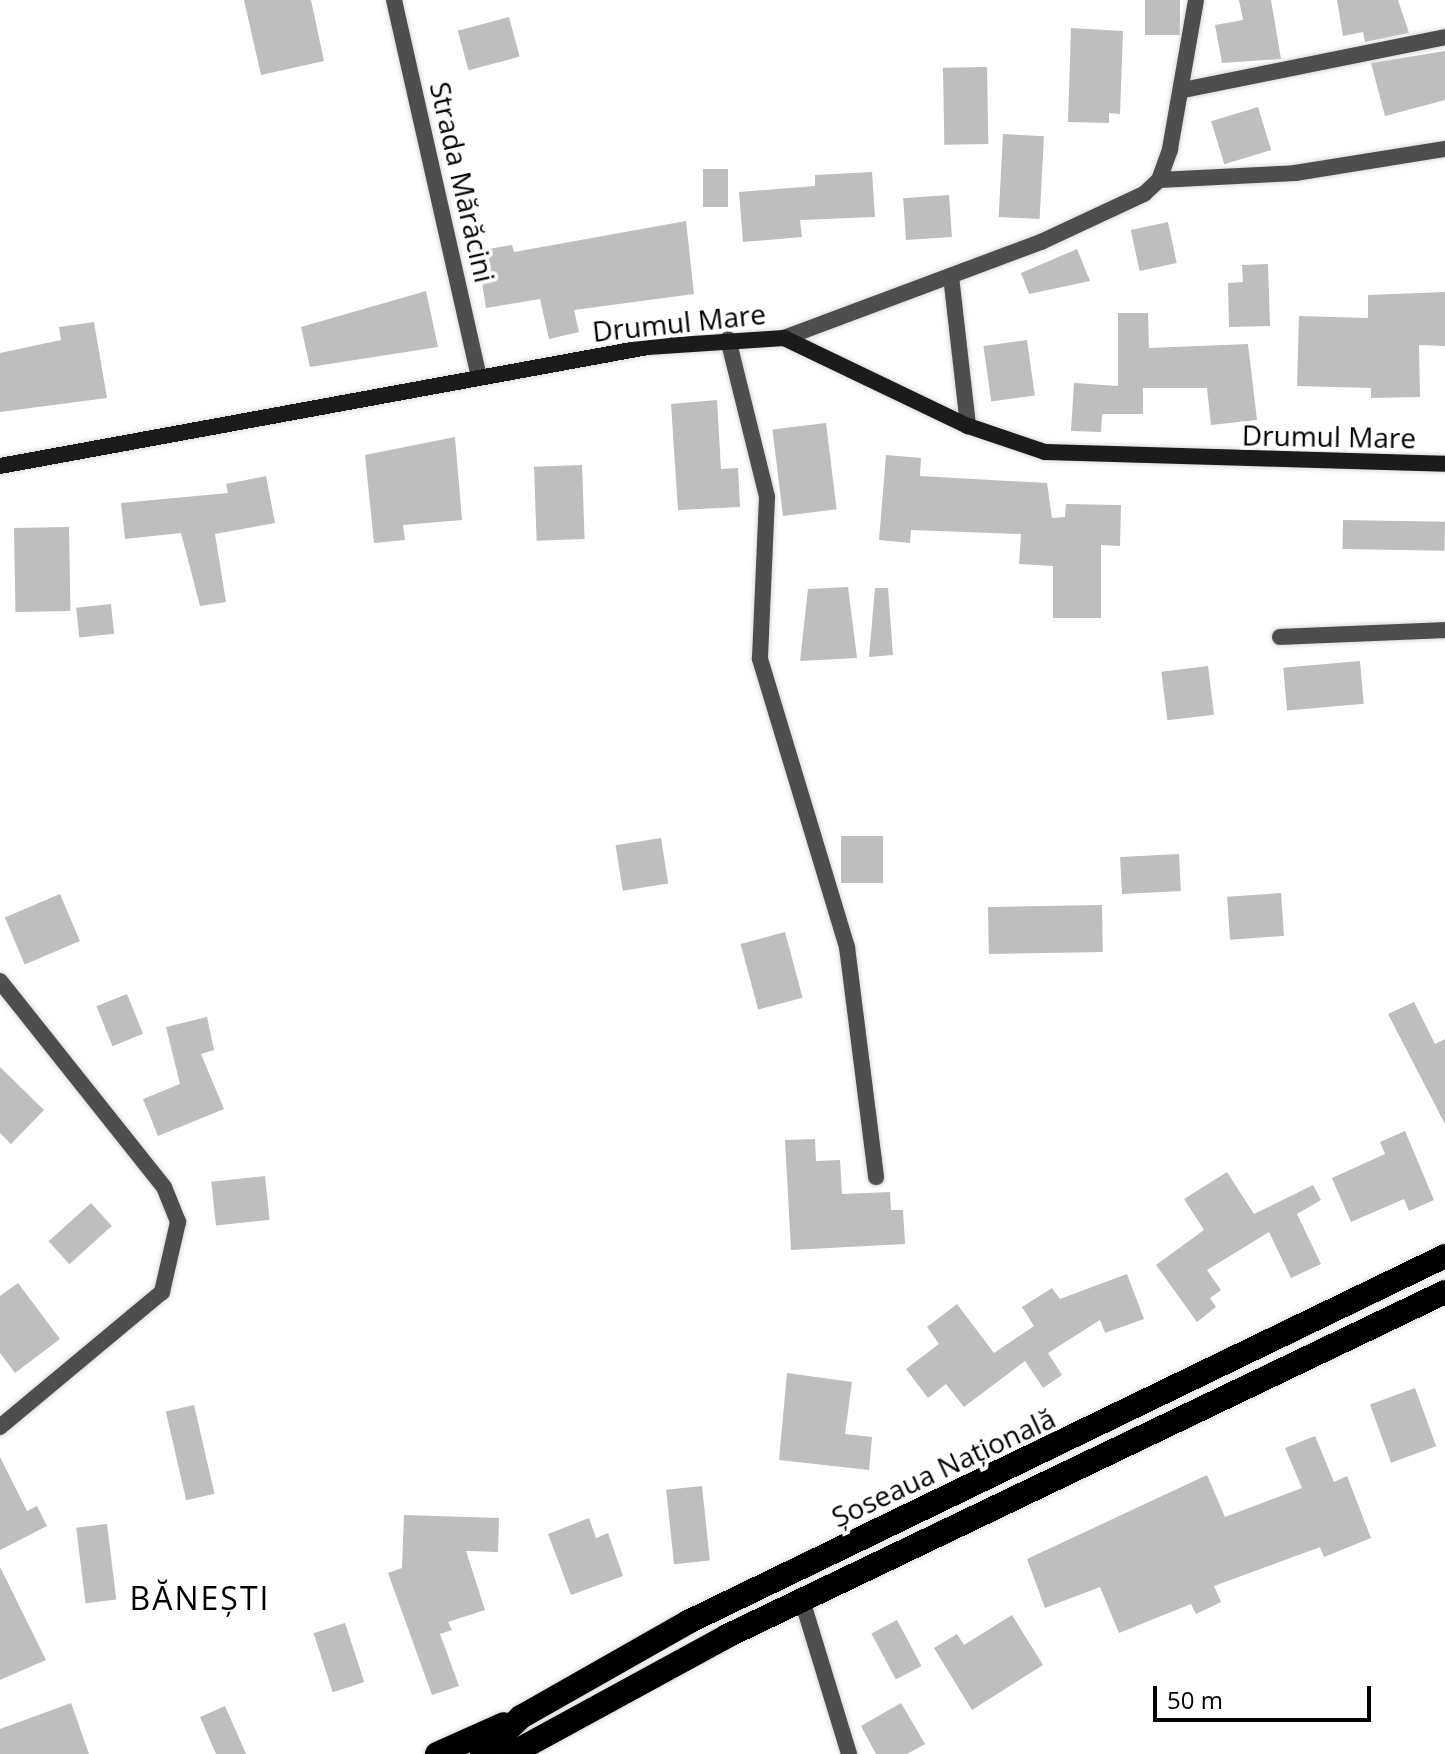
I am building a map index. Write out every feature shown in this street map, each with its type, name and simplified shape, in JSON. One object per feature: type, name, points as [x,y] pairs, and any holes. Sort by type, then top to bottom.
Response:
[{"type":"highway","name":"Șoseaua Națională","points":[[482,1754],[521,1717],[688,1622],[1445,1256]]},
{"type":"highway","points":[[511,1754],[802,1600],[1445,1292]]},
{"type":"highway","points":[[437,1754],[521,1717]]},
{"type":"street","name":"Strada Mărăcini","points":[[394,0],[479,376]]},
{"type":"street","points":[[1159,180],[1183,90],[1196,0]]},
{"type":"street","points":[[1183,90],[1445,37]]},
{"type":"street","points":[[784,338],[1041,242],[1159,180],[1295,173],[1445,149]]},
{"type":"street","points":[[951,276],[968,426]]},
{"type":"street","name":"Drumul Mare","points":[[0,466],[479,376],[728,339],[784,338],[968,426],[1045,452],[1104,458],[1445,464]]},
{"type":"street","points":[[728,339],[767,497],[760,659],[847,947],[876,1177]]},
{"type":"street","points":[[1280,637],[1445,630]]},
{"type":"street","points":[[0,981],[164,1187],[178,1222],[162,1292],[0,1427]]},
{"type":"street","points":[[802,1600],[849,1754]]},
{"type":"building","points":[[244,0],[311,0],[324,61],[261,75]]},
{"type":"building","points":[[1145,0],[1180,0],[1180,35],[1145,35]]},
{"type":"building","points":[[1239,0],[1271,0],[1281,59],[1222,63],[1215,25],[1243,20]]},
{"type":"building","points":[[1337,0],[1398,0],[1409,33],[1365,42],[1363,32],[1343,36]]},
{"type":"building","points":[[509,17],[520,57],[468,70],[458,31]]},
{"type":"building","points":[[1071,28],[1123,31],[1120,114],[1109,113],[1109,123],[1068,122]]},
{"type":"building","points":[[1445,51],[1445,100],[1385,116],[1371,63]]},
{"type":"building","points":[[987,67],[988,144],[944,145],[943,68]]},
{"type":"building","points":[[1258,107],[1271,150],[1224,164],[1211,121]]},
{"type":"building","points":[[1003,134],[1044,136],[1040,219],[999,217]]},
{"type":"building","points":[[703,169],[728,169],[728,207],[703,207]]},
{"type":"building","points":[[872,172],[875,217],[800,220],[802,237],[743,242],[739,192],[815,186],[815,175]]},
{"type":"building","points":[[949,195],[952,237],[906,240],[903,198]]},
{"type":"building","points":[[686,221],[694,294],[574,310],[579,332],[549,339],[540,299],[486,308],[477,251],[512,245],[514,252]]},
{"type":"building","points":[[1168,222],[1177,263],[1140,271],[1131,230]]},
{"type":"building","points":[[1077,249],[1090,281],[1029,294],[1021,273]]},
{"type":"building","points":[[1268,264],[1270,326],[1229,327],[1228,283],[1243,282],[1242,265]]},
{"type":"building","points":[[426,291],[438,347],[310,367],[301,327]]},
{"type":"building","points":[[1445,292],[1445,346],[1419,345],[1420,397],[1371,398],[1371,388],[1297,386],[1299,316],[1368,318],[1368,295]]},
{"type":"building","points":[[1118,313],[1148,313],[1149,348],[1248,344],[1257,420],[1211,425],[1207,388],[1143,388],[1143,414],[1102,414],[1101,432],[1071,431],[1074,383],[1118,386]]},
{"type":"building","points":[[94,322],[107,398],[0,412],[0,353],[61,340],[59,327]]},
{"type":"building","points":[[1027,340],[1035,395],[991,402],[983,346]]},
{"type":"building","points":[[717,400],[721,469],[738,468],[740,507],[678,510],[671,404]]},
{"type":"building","points":[[826,423],[837,509],[783,516],[772,430]]},
{"type":"building","points":[[455,437],[462,520],[403,525],[405,540],[374,543],[365,455]]},
{"type":"building","points":[[886,455],[921,458],[920,476],[1047,483],[1052,518],[1065,517],[1066,504],[1121,505],[1120,546],[1101,545],[1101,618],[1053,618],[1053,566],[1019,564],[1021,534],[911,530],[910,543],[879,540]]},
{"type":"building","points":[[582,465],[585,539],[537,541],[534,467]]},
{"type":"building","points":[[266,476],[275,523],[215,534],[226,602],[200,606],[181,533],[125,539],[121,503],[228,493],[226,484]]},
{"type":"building","points":[[1343,520],[1445,522],[1444,551],[1342,549]]},
{"type":"building","points":[[69,527],[70,611],[15,612],[14,528]]},
{"type":"building","points":[[848,587],[857,658],[800,661],[808,589]]},
{"type":"building","points":[[875,588],[888,588],[893,655],[869,657]]},
{"type":"building","points":[[111,604],[114,634],[79,637],[76,608]]},
{"type":"building","points":[[1360,661],[1364,704],[1287,711],[1283,668]]},
{"type":"building","points":[[1208,666],[1214,715],[1167,720],[1161,672]]},
{"type":"building","points":[[841,836],[883,836],[883,883],[841,883]]},
{"type":"building","points":[[661,838],[668,883],[623,891],[616,845]]},
{"type":"building","points":[[1179,854],[1181,891],[1122,894],[1120,857]]},
{"type":"building","points":[[1281,893],[1284,936],[1230,940],[1227,897]]},
{"type":"building","points":[[60,894],[80,941],[25,964],[5,917]]},
{"type":"building","points":[[1102,905],[1103,952],[989,954],[988,907]]},
{"type":"building","points":[[785,932],[803,998],[758,1010],[741,944]]},
{"type":"building","points":[[127,994],[143,1034],[113,1046],[96,1006]]},
{"type":"building","points":[[1414,1002],[1435,1044],[1445,1039],[1445,1124],[1388,1014]]},
{"type":"building","points":[[207,1017],[214,1050],[201,1054],[224,1109],[158,1136],[143,1099],[180,1084],[166,1027]]},
{"type":"building","points":[[0,1067],[44,1110],[11,1144],[0,1133]]},
{"type":"building","points":[[1405,1131],[1434,1200],[1409,1211],[1404,1199],[1351,1222],[1332,1178],[1385,1154],[1380,1142]]},
{"type":"building","points":[[815,1139],[816,1161],[840,1160],[842,1194],[890,1192],[891,1210],[903,1210],[905,1244],[791,1250],[785,1140]]},
{"type":"building","points":[[1227,1172],[1254,1214],[1313,1185],[1321,1200],[1297,1214],[1321,1264],[1291,1278],[1269,1232],[1207,1270],[1221,1290],[1210,1298],[1216,1307],[1197,1322],[1156,1265],[1204,1230],[1184,1199]]},
{"type":"building","points":[[265,1176],[270,1220],[216,1225],[211,1182]]},
{"type":"building","points":[[91,1203],[112,1226],[69,1264],[49,1241]]},
{"type":"building","points":[[1127,1274],[1144,1319],[1105,1333],[1100,1320],[1048,1353],[1062,1375],[1043,1388],[1025,1361],[964,1407],[946,1384],[928,1398],[906,1369],[939,1344],[927,1327],[957,1304],[994,1353],[1034,1326],[1022,1307],[1052,1288],[1060,1299]]},
{"type":"building","points":[[18,1283],[60,1339],[15,1373],[0,1353],[0,1296]]},
{"type":"building","points":[[787,1373],[852,1382],[845,1434],[872,1437],[869,1470],[779,1460]]},
{"type":"building","points":[[1415,1388],[1436,1446],[1391,1463],[1370,1404]]},
{"type":"building","points":[[194,1405],[214,1494],[186,1500],[166,1412]]},
{"type":"building","points":[[1315,1436],[1334,1482],[1347,1476],[1371,1538],[1324,1557],[1320,1547],[1214,1586],[1221,1602],[1196,1614],[1191,1604],[1119,1633],[1100,1587],[1045,1608],[1027,1559],[1207,1475],[1225,1517],[1302,1488],[1285,1448]]},
{"type":"building","points":[[0,1457],[27,1511],[37,1506],[47,1526],[0,1550]]},
{"type":"building","points":[[702,1486],[710,1561],[674,1564],[666,1490]]},
{"type":"building","points":[[404,1515],[499,1518],[498,1552],[466,1551],[485,1610],[448,1622],[452,1630],[440,1634],[459,1686],[432,1695],[388,1573],[402,1568]]},
{"type":"building","points":[[589,1518],[596,1538],[608,1533],[623,1576],[571,1595],[548,1534]]},
{"type":"building","points":[[107,1524],[116,1599],[85,1603],[76,1528]]},
{"type":"building","points":[[0,1567],[46,1660],[0,1680]]},
{"type":"building","points":[[1012,1615],[1043,1665],[972,1710],[934,1648],[957,1634],[964,1645]]},
{"type":"building","points":[[897,1620],[921,1666],[896,1680],[871,1634]]},
{"type":"building","points":[[345,1623],[364,1682],[333,1692],[314,1633]]},
{"type":"building","points":[[71,1703],[89,1754],[0,1754],[0,1729]]},
{"type":"building","points":[[901,1703],[925,1744],[907,1754],[876,1754],[861,1726]]},
{"type":"building","points":[[225,1706],[246,1754],[216,1754],[200,1717]]},
{"type":"district","name":"BĂNEȘTI","points":[[200,1598]]}]
